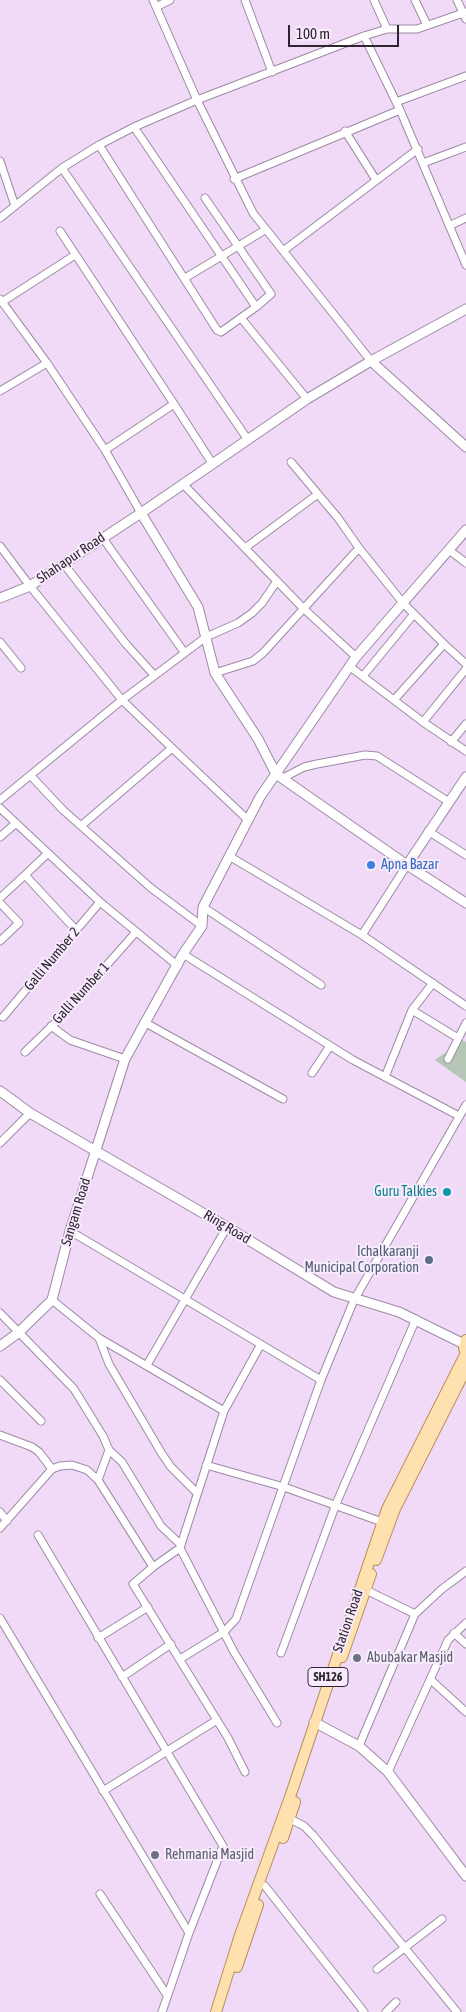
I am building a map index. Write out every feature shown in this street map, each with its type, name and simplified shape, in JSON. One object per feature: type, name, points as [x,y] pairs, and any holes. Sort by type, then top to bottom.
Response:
[{"type":"main road","name":"Shahapur Road","points":[[0,598],[30,586],[307,399],[371,361],[466,309]]},
{"type":"main road","points":[[371,361],[466,447]]},
{"type":"main road","points":[[140,513],[190,592],[202,621],[215,672],[258,739],[279,776],[407,865],[466,903]]},
{"type":"main road","points":[[202,926],[203,907],[248,820],[279,776],[349,666],[466,530]]},
{"type":"main road","points":[[407,865],[428,831],[464,784]]},
{"type":"main road","name":"Sangam Road","points":[[52,1300],[70,1231],[125,1059],[183,954],[202,926]]},
{"type":"main road","name":"Ring Road","points":[[0,1091],[30,1113],[227,1227],[334,1292],[416,1319],[465,1347]]},
{"type":"main road","points":[[0,1346],[18,1333],[52,1300]]},
{"type":"main road","name":"Station Road","points":[[222,2012],[290,1819],[316,1723],[382,1522],[392,1496],[465,1347]]},
{"type":"main road","name":"Station Road","points":[[216,2012],[240,1935],[395,1510],[466,1369]]},
{"type":"main road","points":[[316,1723],[359,1746],[388,1772],[466,1876]]},
{"type":"street","points":[[170,0],[154,3],[234,179],[265,230],[371,361]]},
{"type":"street","points":[[246,0],[272,72]]},
{"type":"street","points":[[374,0],[387,29]]},
{"type":"street","points":[[415,0],[427,25]]},
{"type":"street","points":[[0,218],[62,168],[99,145],[134,127],[197,100],[364,36],[387,29],[417,29],[465,15],[457,0]]},
{"type":"street","points":[[364,36],[418,149],[448,226],[466,265]]},
{"type":"street","points":[[396,102],[466,76]]},
{"type":"street","points":[[234,179],[345,131],[400,110]]},
{"type":"street","points":[[134,127],[256,307]]},
{"type":"street","points":[[345,131],[376,180]]},
{"type":"street","points":[[99,145],[217,330],[221,332],[271,294],[205,198]]},
{"type":"street","points":[[423,163],[466,147]]},
{"type":"street","points":[[283,251],[418,149]]},
{"type":"street","points":[[0,161],[15,206]]},
{"type":"street","points":[[62,168],[248,440]]},
{"type":"street","points":[[448,226],[466,218]]},
{"type":"street","points":[[185,278],[265,230]]},
{"type":"street","points":[[60,231],[212,463]]},
{"type":"street","points":[[75,255],[1,301],[47,363],[105,450],[140,513]]},
{"type":"street","points":[[241,318],[307,399]]},
{"type":"street","points":[[0,391],[47,363]]},
{"type":"street","points":[[105,450],[174,404]]},
{"type":"street","points":[[291,462],[403,603],[466,664]]},
{"type":"street","points":[[183,484],[303,608],[356,657]]},
{"type":"street","points":[[245,548],[318,494]]},
{"type":"street","points":[[102,537],[184,652]]},
{"type":"street","points":[[0,546],[122,700],[248,820]]},
{"type":"street","points":[[215,672],[253,661],[263,653],[359,548]]},
{"type":"street","points":[[449,550],[466,563]]},
{"type":"street","points":[[63,563],[126,644],[154,675]]},
{"type":"street","points":[[0,800],[184,652],[206,637],[238,623],[252,613],[262,603],[277,581]]},
{"type":"street","points":[[363,676],[414,614]]},
{"type":"street","points":[[0,642],[22,668]]},
{"type":"street","points":[[394,700],[444,644]]},
{"type":"street","points":[[349,666],[423,722],[466,751]]},
{"type":"street","points":[[423,722],[466,670]]},
{"type":"street","points":[[451,742],[466,724]]},
{"type":"street","points":[[82,825],[172,748]]},
{"type":"street","points":[[279,776],[317,764],[365,755],[377,756],[449,802]]},
{"type":"street","points":[[31,776],[63,810],[151,888],[202,926]]},
{"type":"street","points":[[1,812],[100,902],[178,966]]},
{"type":"street","points":[[0,837],[15,824]]},
{"type":"street","points":[[428,831],[466,855]]},
{"type":"street","points":[[0,898],[47,854]]},
{"type":"street","points":[[229,856],[362,935],[466,1006]]},
{"type":"street","points":[[362,935],[407,865]]},
{"type":"street","points":[[25,875],[76,930]]},
{"type":"street","points":[[0,902],[19,923],[0,941]]},
{"type":"street","name":"Galli Number 2","points":[[3,1017],[100,902]]},
{"type":"street","points":[[203,907],[321,985]]},
{"type":"street","name":"Galli Number 1","points":[[25,1052],[52,1026],[136,932]]},
{"type":"street","points":[[183,954],[330,1046],[459,1116]]},
{"type":"street","points":[[385,1077],[412,1010],[433,983]]},
{"type":"street","points":[[412,1010],[458,1038]]},
{"type":"street","points":[[144,1022],[283,1099]]},
{"type":"street","points":[[448,1059],[466,1023]]},
{"type":"street","points":[[52,1026],[70,1040],[125,1059]]},
{"type":"street","points":[[312,1073],[330,1046]]},
{"type":"street","points":[[180,1659],[224,1632],[236,1619],[321,1380],[354,1300],[394,1226],[434,1164],[466,1105]]},
{"type":"street","points":[[0,1143],[30,1113]]},
{"type":"street","points":[[147,1365],[227,1227]]},
{"type":"street","points":[[70,1231],[321,1380]]},
{"type":"street","points":[[52,1300],[99,1338],[224,1411]]},
{"type":"street","points":[[0,1313],[74,1389],[103,1436],[109,1450],[122,1462],[161,1526],[180,1546],[224,1632],[277,1723]]},
{"type":"street","points":[[281,1653],[336,1504],[416,1319]]},
{"type":"street","points":[[99,1338],[109,1364],[162,1454],[171,1468],[197,1492]]},
{"type":"street","points":[[246,1772],[217,1720],[133,1584],[180,1546],[224,1411],[261,1344]]},
{"type":"street","points":[[0,1380],[41,1421]]},
{"type":"street","points":[[0,1435],[32,1447],[39,1452],[52,1469]]},
{"type":"street","points":[[98,1480],[109,1450]]},
{"type":"street","points":[[206,1464],[336,1504],[382,1522]]},
{"type":"street","points":[[0,1528],[52,1469],[72,1465],[87,1470],[98,1480],[153,1567]]},
{"type":"street","points":[[0,1512],[7,1521]]},
{"type":"street","points":[[38,1535],[223,1846],[189,1933],[162,2012]]},
{"type":"street","points":[[359,1746],[415,1614],[442,1589],[466,1571]]},
{"type":"street","points":[[366,1590],[415,1614]]},
{"type":"street","points":[[98,1638],[148,1607]]},
{"type":"street","points":[[0,1618],[189,1933]]},
{"type":"street","points":[[388,1772],[448,1640],[466,1623]]},
{"type":"street","points":[[454,1633],[466,1644]]},
{"type":"street","points":[[122,1677],[171,1644]]},
{"type":"street","points":[[431,1680],[466,1712]]},
{"type":"street","points":[[103,1791],[217,1720]]},
{"type":"street","points":[[290,1819],[304,1826],[313,1835],[457,2012]]},
{"type":"street","points":[[265,1886],[364,2012]]},
{"type":"street","points":[[100,1894],[167,1995]]},
{"type":"street","points":[[377,1969],[442,1919]]},
{"type":"street","points":[[386,2012],[396,2002]]},
{"type":"green space","points":[[456,1037],[466,1042],[466,1082],[435,1060],[452,1048]]},
{"type":"place","name":"Apna Bazar","points":[[371,865]]},
{"type":"place","name":"Guru Talkies","points":[[447,1192]]},
{"type":"place","name":"Ichalkaranji Municipal Corporation","points":[[429,1260]]},
{"type":"place","name":"Abubakar Masjid","points":[[357,1658]]},
{"type":"place","name":"Rehmania Masjid","points":[[155,1855]]}]
